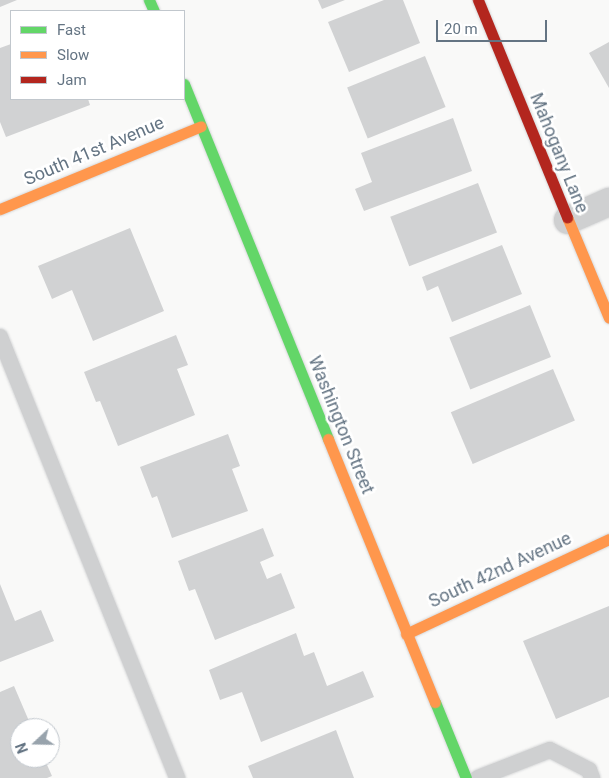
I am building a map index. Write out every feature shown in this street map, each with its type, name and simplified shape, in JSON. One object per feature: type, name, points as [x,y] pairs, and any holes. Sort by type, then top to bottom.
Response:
[{"type":"street","name":"Mahogany Lane","points":[[478,0],[609,318]]},
{"type":"street","name":"Washington Street","points":[[185,86],[466,778]]},
{"type":"street","name":"South 41st Avenue","points":[[0,209],[201,126]]},
{"type":"street","points":[[568,220],[609,202]]},
{"type":"street","name":"South 42nd Avenue","points":[[406,634],[609,539]]},
{"type":"lane","points":[[0,337],[177,778]]},
{"type":"lane","points":[[478,778],[550,750],[589,770],[592,778]]},
{"type":"building","points":[[0,0],[17,0],[0,7]]},
{"type":"building","points":[[318,0],[345,0],[322,9]]},
{"type":"building","points":[[384,0],[403,0],[420,43],[349,72],[328,22]]},
{"type":"building","points":[[609,42],[609,88],[589,53]]},
{"type":"building","points":[[10,44],[10,100],[88,100],[90,105],[6,137],[0,122],[0,48]]},
{"type":"building","points":[[425,56],[446,107],[368,138],[347,87]]},
{"type":"building","points":[[453,118],[472,171],[364,211],[355,189],[372,182],[361,153]]},
{"type":"building","points":[[478,183],[497,232],[409,266],[390,217]]},
{"type":"building","points":[[130,228],[164,311],[93,341],[72,290],[52,299],[38,266]]},
{"type":"building","points":[[502,245],[522,294],[452,322],[438,286],[427,291],[422,277]]},
{"type":"building","points":[[530,305],[551,357],[470,390],[449,338]]},
{"type":"building","points":[[176,335],[188,365],[177,369],[195,415],[118,446],[100,401],[96,402],[84,372]]},
{"type":"building","points":[[553,369],[575,421],[473,464],[451,412]]},
{"type":"building","points":[[228,434],[240,466],[232,469],[248,511],[172,538],[157,496],[152,498],[140,467]]},
{"type":"building","points":[[263,528],[274,556],[260,562],[267,579],[281,573],[295,608],[215,640],[195,589],[189,591],[178,561]]},
{"type":"building","points":[[0,584],[15,621],[41,610],[54,641],[0,662]]},
{"type":"building","points":[[609,606],[609,697],[556,719],[523,641]]},
{"type":"building","points":[[296,633],[304,656],[314,652],[327,686],[363,671],[374,697],[261,742],[242,692],[220,700],[209,670]]},
{"type":"building","points":[[14,686],[28,718],[10,718],[10,768],[48,768],[52,776],[47,778],[0,778],[0,692]]},
{"type":"building","points":[[336,730],[354,778],[253,778],[248,766]]},
{"type":"traffic: fast","points":[[149,0],[154,10]]},
{"type":"traffic: fast","points":[[185,86],[328,439]]},
{"type":"traffic: fast","points":[[435,702],[466,778]]},
{"type":"traffic: slow","points":[[0,209],[201,126]]},
{"type":"traffic: slow","points":[[567,217],[609,318]]},
{"type":"traffic: slow","points":[[328,439],[435,702]]},
{"type":"traffic: slow","points":[[406,634],[609,539]]},
{"type":"traffic: jam","points":[[478,0],[567,217]]}]
